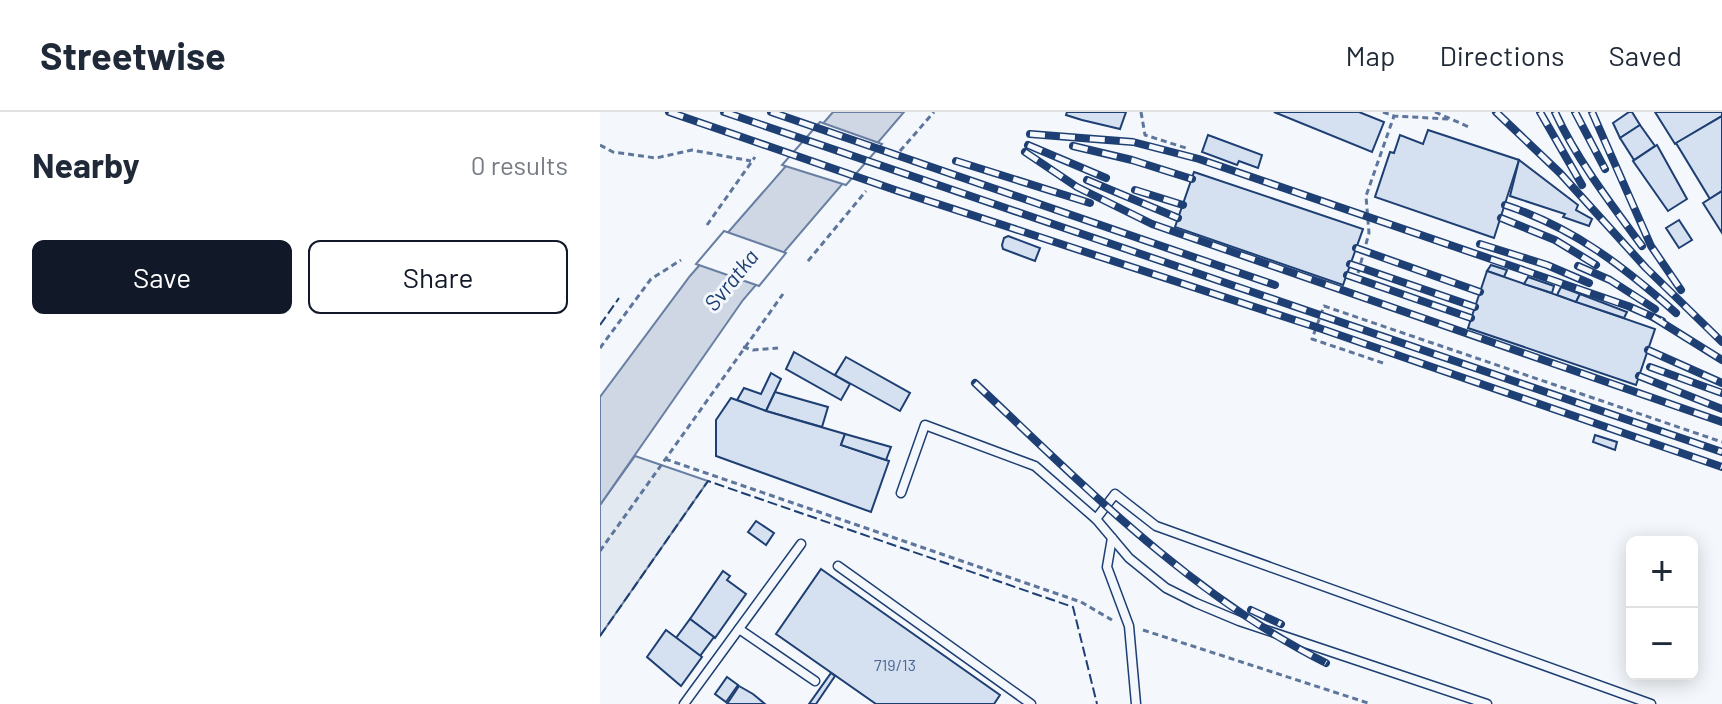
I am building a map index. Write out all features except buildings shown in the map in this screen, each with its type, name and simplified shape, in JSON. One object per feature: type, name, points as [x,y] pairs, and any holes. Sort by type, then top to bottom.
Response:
[{"type":"lane","points":[[901,493],[925,425],[1035,466],[1096,519],[1129,558],[1166,588],[1196,603],[1239,621],[1487,704]]},
{"type":"lane","points":[[1096,519],[1115,494],[1156,526],[1651,704]]},
{"type":"lane","points":[[1112,538],[1107,567],[1129,626],[1136,704]]},
{"type":"lane","points":[[684,704],[801,544]]},
{"type":"lane","points":[[838,566],[1031,704]]},
{"type":"lane","points":[[739,629],[815,681]]},
{"type":"path","points":[[900,151],[934,112]]},
{"type":"path","points":[[1141,112],[1145,135],[1189,149]]},
{"type":"path","points":[[1383,112],[1394,116],[1448,119]]},
{"type":"path","points":[[1435,112],[1469,127]]},
{"type":"path","points":[[1358,273],[1369,233],[1366,196],[1394,116]]},
{"type":"path","points":[[600,145],[613,152],[656,158],[692,150],[753,159],[707,225]]},
{"type":"path","points":[[808,261],[866,191]]},
{"type":"path","points":[[600,348],[651,279],[681,260]]},
{"type":"path","points":[[600,551],[783,294]]},
{"type":"path","points":[[1383,363],[1312,339],[1324,306],[1722,442]]},
{"type":"path","points":[[743,347],[753,350],[778,348]]},
{"type":"path","points":[[665,459],[1081,602],[1111,619],[1117,629]]},
{"type":"path","points":[[1129,626],[1371,704]]},
{"type":"shaded area","points":[[635,456],[708,481],[600,636],[600,505]]},
{"type":"water","name":"Svratka","points":[[833,112],[904,112],[743,300],[600,505],[600,397],[690,276]]},
{"type":"pier","points":[[820,122],[882,144],[846,185],[782,165]]},
{"type":"pier","points":[[724,231],[786,253],[759,286],[696,264]]},
{"type":"railway","points":[[669,112],[898,191],[1316,327],[1722,467]]},
{"type":"railway","points":[[724,112],[1722,452]]},
{"type":"railway","points":[[771,112],[1275,285]]},
{"type":"railway","points":[[1496,112],[1560,173],[1646,268],[1722,342]]},
{"type":"railway","points":[[1540,112],[1582,185]]},
{"type":"railway","points":[[1555,112],[1584,164],[1642,246]]},
{"type":"railway","points":[[1575,112],[1605,169]]},
{"type":"railway","points":[[1592,112],[1651,246],[1681,290]]},
{"type":"railway","points":[[1030,134],[1133,142],[1199,159],[1628,306],[1662,321]]},
{"type":"railway","points":[[1028,145],[1106,178]]},
{"type":"railway","points":[[1073,146],[1192,179]]},
{"type":"railway","points":[[1025,152],[1077,187],[1152,224],[1722,422]]},
{"type":"railway","points":[[956,161],[1090,203]]},
{"type":"railway","points":[[1087,180],[1178,218]]},
{"type":"railway","points":[[1135,190],[1183,205]]},
{"type":"railway","points":[[1505,205],[1553,225],[1596,250],[1676,313]]},
{"type":"railway","points":[[1501,218],[1555,240],[1596,265]]},
{"type":"railway","points":[[1480,244],[1547,265],[1589,283]]},
{"type":"railway","points":[[1356,248],[1480,292]]},
{"type":"railway","points":[[1350,264],[1475,307]]},
{"type":"railway","points":[[1578,266],[1610,280],[1655,309]]},
{"type":"railway","points":[[1347,275],[1471,318]]},
{"type":"railway","points":[[1653,317],[1722,360]]},
{"type":"railway","points":[[1648,350],[1722,383]]},
{"type":"railway","points":[[1650,367],[1722,393]]},
{"type":"railway","points":[[1639,376],[1722,409]]},
{"type":"railway","points":[[975,383],[1098,499],[1185,572],[1277,636],[1326,663]]},
{"type":"railway","points":[[1251,610],[1281,624]]},
{"type":"fence","points":[[600,325],[619,298]]},
{"type":"fence","points":[[600,636],[708,481],[1073,607],[1097,704]]}]
